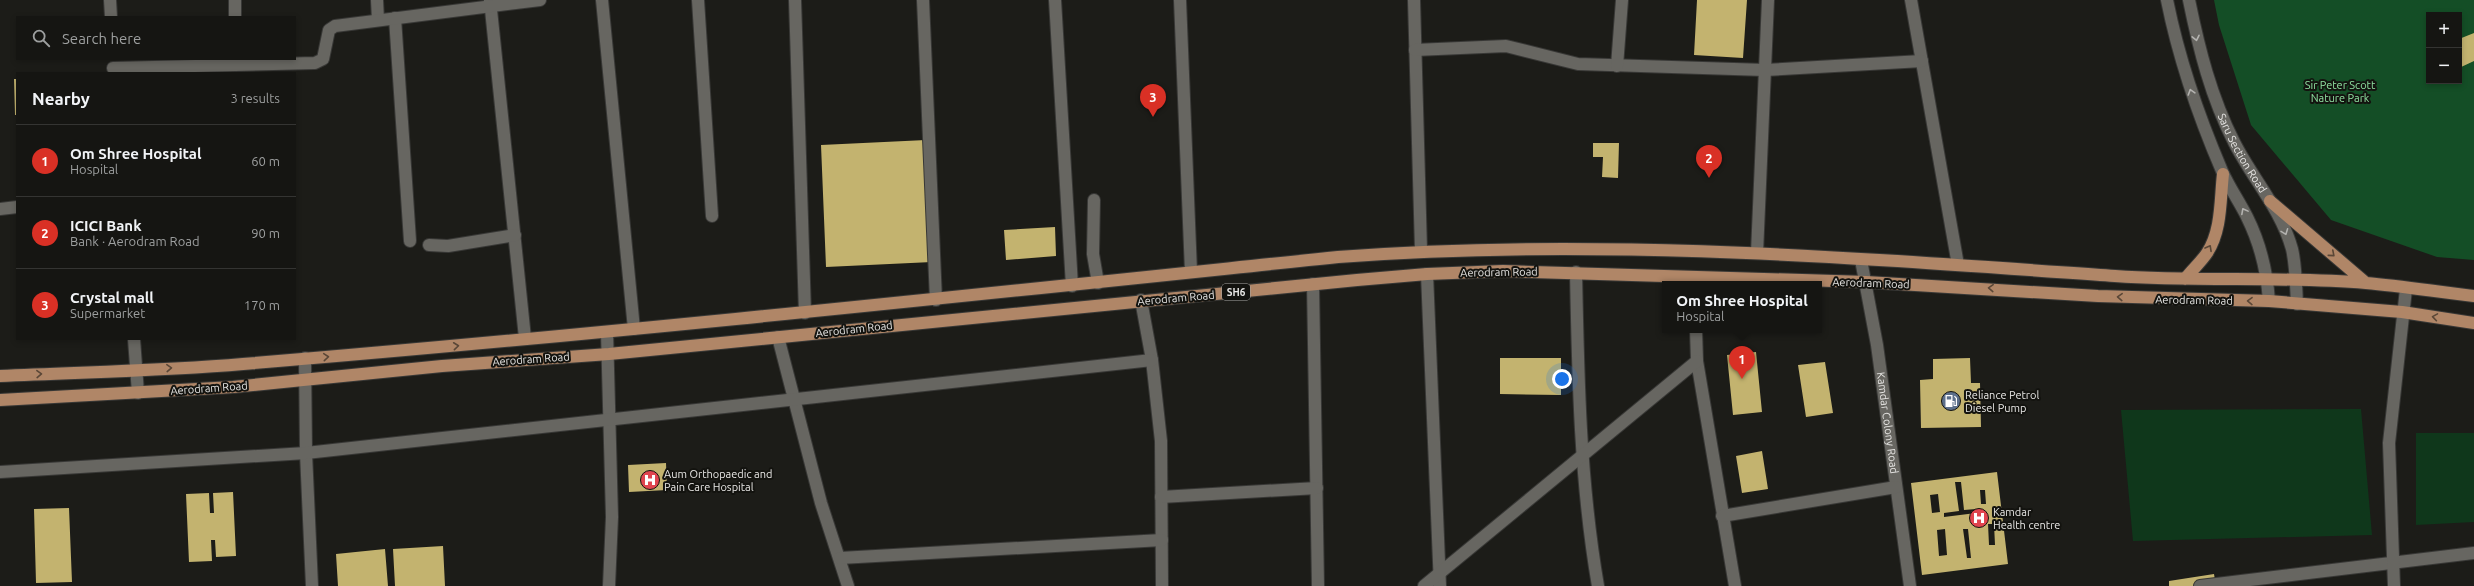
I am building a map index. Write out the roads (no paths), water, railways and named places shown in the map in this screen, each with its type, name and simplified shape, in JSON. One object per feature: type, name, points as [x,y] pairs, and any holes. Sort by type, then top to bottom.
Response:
[{"type":"main road","points":[[2185,279],[2207,254],[2213,242],[2218,224],[2223,174]]},
{"type":"main road","points":[[2270,201],[2366,283]]},
{"type":"main road","name":"Aerodram Road","points":[[0,376],[137,370],[305,358],[607,332],[1421,250],[1565,249],[1757,253],[2185,279],[2267,279],[2366,283],[2474,296]]},
{"type":"main road","name":"Aerodram Road","points":[[0,400],[138,393],[306,380],[442,366],[609,354],[1142,300],[1427,274],[1503,271],[1576,272],[1693,280],[1780,281]]},
{"type":"main road","name":"Aerodram Road","points":[[1822,281],[1866,282],[2135,298],[2269,301],[2402,312],[2474,323]]},
{"type":"street","points":[[110,0],[111,16]]},
{"type":"street","points":[[235,0],[236,16]]},
{"type":"street","points":[[377,0],[378,20]]},
{"type":"street","points":[[113,67],[237,62],[315,63],[323,59],[329,30],[335,26],[490,3],[540,0]]},
{"type":"street","points":[[602,0],[634,329]]},
{"type":"street","points":[[698,0],[712,216]]},
{"type":"street","points":[[795,0],[805,313]]},
{"type":"street","points":[[923,0],[936,300]]},
{"type":"street","points":[[1055,0],[1072,286]]},
{"type":"street","points":[[1180,0],[1191,272]]},
{"type":"street","points":[[1414,0],[1421,250]]},
{"type":"street","points":[[1617,66],[1622,0]]},
{"type":"street","points":[[1757,253],[1768,0]]},
{"type":"street","points":[[1911,0],[1958,265]]},
{"type":"street","name":"Saru Section Road","points":[[2167,0],[2184,71],[2197,113],[2223,174],[2247,217],[2258,245],[2267,279],[2269,301]]},
{"type":"street","name":"Saru Section Road","points":[[2188,0],[2198,44],[2216,103],[2234,142],[2270,201],[2292,249],[2297,304]]},
{"type":"street","points":[[490,3],[526,338]]},
{"type":"street","points":[[395,18],[410,240]]},
{"type":"street","points":[[1415,50],[1506,46],[1578,64],[1765,70],[1922,61]]},
{"type":"street","points":[[1094,200],[1093,254],[1098,283]]},
{"type":"street","points":[[0,209],[16,207]]},
{"type":"street","points":[[429,245],[448,246],[515,235]]},
{"type":"street","name":"Kamdar Colony Road","points":[[1861,260],[1866,282],[1910,586]]},
{"type":"street","points":[[1576,272],[1581,456],[1588,526],[1598,586]]},
{"type":"street","points":[[1427,274],[1440,586]]},
{"type":"street","points":[[1313,284],[1318,586]]},
{"type":"street","points":[[2394,586],[2389,443],[2402,312],[2406,288]]},
{"type":"street","points":[[1142,300],[1152,360],[1161,441],[1162,586]]},
{"type":"street","points":[[607,332],[609,354],[612,517],[609,586]]},
{"type":"street","points":[[1696,333],[1698,361],[1722,516],[1735,586]]},
{"type":"street","points":[[778,337],[793,400],[821,503],[848,586]]},
{"type":"street","points":[[134,340],[138,393]]},
{"type":"street","points":[[305,358],[306,453],[312,586]]},
{"type":"street","points":[[0,472],[306,453],[1152,360]]},
{"type":"street","points":[[1424,586],[1698,361]]},
{"type":"street","points":[[1722,516],[1896,487]]},
{"type":"street","points":[[1161,497],[1317,488]]},
{"type":"street","points":[[840,558],[1162,540]]},
{"type":"street","points":[[2200,586],[2474,553]]},
{"type":"place","name":"Crystal mall","points":[[1153,117]]},
{"type":"place","name":"ICICI Bank","points":[[1709,178]]},
{"type":"place","name":"Om Shree Hospital","points":[[1742,379]]},
{"type":"place","name":"Reliance Petrol Diesel Pump","points":[[1951,401]]},
{"type":"place","name":"Aum Orthopaedic and Pain Care Hospital","points":[[650,480]]},
{"type":"place","name":"Kamdar Health centre","points":[[1979,518]]},
{"type":"park label","name":"Sir Peter Scott Nature Park","points":[[2340,91]]}]
